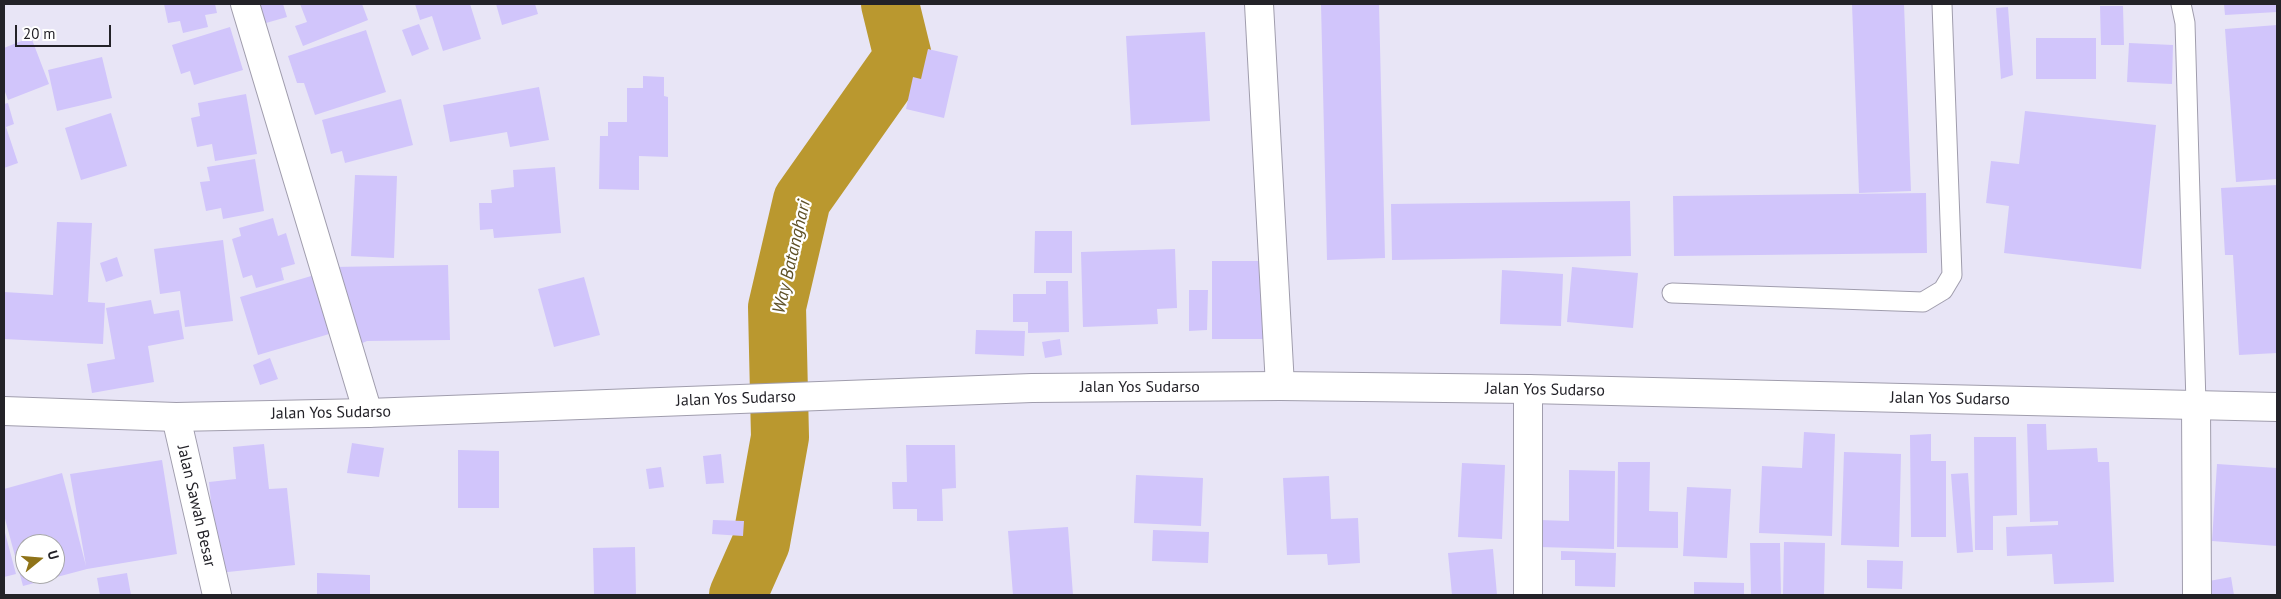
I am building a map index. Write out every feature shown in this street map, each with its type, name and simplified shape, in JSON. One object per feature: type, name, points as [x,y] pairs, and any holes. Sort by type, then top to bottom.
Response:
[{"type":"street","points":[[245,4],[368,413]]},
{"type":"street","points":[[1259,4],[1280,386]]},
{"type":"street","name":"Jalan Yos Sudarso","points":[[4,412],[176,417],[368,413],[1032,388],[1280,386],[1528,389],[2277,406]]},
{"type":"street","points":[[1528,389],[1528,595]]},
{"type":"street","points":[[2196,404],[2197,595]]},
{"type":"street","name":"Jalan Sawah Besar","points":[[176,417],[217,595]]},
{"type":"lane","points":[[1672,293],[1923,302],[1943,290],[1952,275],[1942,4]]},
{"type":"lane","points":[[2181,4],[2185,23],[2196,404]]},
{"type":"building","points":[[164,4],[215,4],[217,13],[205,15],[208,27],[183,33],[180,21],[168,23]]},
{"type":"building","points":[[252,4],[283,4],[287,17],[259,25]]},
{"type":"building","points":[[300,4],[362,4],[368,20],[303,46],[295,26],[307,22]]},
{"type":"building","points":[[415,4],[470,4],[481,39],[443,51],[432,16],[420,20]]},
{"type":"building","points":[[496,4],[535,4],[538,14],[502,25]]},
{"type":"building","points":[[1321,4],[1379,4],[1385,258],[1327,260]]},
{"type":"building","points":[[1852,4],[1904,4],[1911,191],[1859,193]]},
{"type":"building","points":[[2224,4],[2277,4],[2277,12],[2225,15]]},
{"type":"building","points":[[2100,6],[2123,6],[2124,45],[2101,45]]},
{"type":"building","points":[[2008,7],[2013,75],[2001,79],[1996,8]]},
{"type":"building","points":[[419,24],[429,49],[412,56],[402,30]]},
{"type":"building","points":[[2277,25],[2277,179],[2236,182],[2225,29]]},
{"type":"building","points":[[230,27],[243,70],[194,85],[190,71],[181,74],[172,45]]},
{"type":"building","points":[[366,30],[386,92],[315,115],[304,83],[297,83],[288,56]]},
{"type":"building","points":[[1205,32],[1210,121],[1131,125],[1126,36]]},
{"type":"building","points":[[31,37],[49,84],[8,100],[4,89],[4,48]]},
{"type":"building","points":[[2036,38],[2096,38],[2096,79],[2036,79]]},
{"type":"building","points":[[2129,43],[2173,45],[2172,84],[2127,82]]},
{"type":"building","points":[[928,49],[958,56],[944,118],[906,109],[913,77],[921,79]]},
{"type":"building","points":[[102,57],[112,98],[57,111],[48,70]]},
{"type":"building","points":[[643,76],[664,77],[664,96],[668,97],[668,157],[639,156],[639,190],[599,189],[600,136],[608,136],[608,122],[627,122],[627,88],[643,88]]},
{"type":"building","points":[[539,87],[549,140],[510,147],[507,132],[450,142],[443,105]]},
{"type":"building","points":[[246,94],[257,154],[215,161],[212,144],[197,147],[191,118],[200,116],[198,103]]},
{"type":"building","points":[[401,99],[413,145],[345,163],[342,151],[331,154],[322,120]]},
{"type":"building","points":[[8,103],[14,124],[6,127],[18,163],[4,168],[4,104]]},
{"type":"building","points":[[2025,111],[2156,125],[2141,269],[2004,253],[2009,206],[1986,203],[1991,161],[2019,164]]},
{"type":"building","points":[[111,113],[127,166],[81,180],[65,128]]},
{"type":"building","points":[[255,159],[264,211],[223,219],[221,208],[206,211],[200,182],[210,181],[207,167]]},
{"type":"building","points":[[555,167],[561,233],[494,238],[493,229],[480,230],[479,203],[492,203],[491,190],[514,187],[513,170]]},
{"type":"building","points":[[355,175],[397,176],[394,258],[351,256]]},
{"type":"building","points":[[2277,185],[2277,353],[2239,355],[2233,255],[2225,255],[2221,188]]},
{"type":"building","points":[[1926,193],[1927,253],[1674,256],[1673,196]]},
{"type":"building","points":[[1630,201],[1631,256],[1392,260],[1391,204]]},
{"type":"building","points":[[273,218],[278,236],[286,233],[295,264],[281,268],[284,280],[256,288],[252,275],[243,278],[232,239],[241,236],[239,228]]},
{"type":"building","points":[[57,222],[92,223],[88,302],[105,303],[103,344],[4,339],[4,292],[53,295]]},
{"type":"building","points":[[1035,231],[1072,231],[1072,273],[1034,273]]},
{"type":"building","points":[[223,240],[233,321],[185,327],[180,291],[160,294],[154,249]]},
{"type":"building","points":[[1175,249],[1177,308],[1157,309],[1158,324],[1083,327],[1081,252]]},
{"type":"building","points":[[117,257],[123,276],[106,282],[100,263]]},
{"type":"building","points":[[1212,261],[1263,261],[1263,339],[1212,339]]},
{"type":"building","points":[[448,265],[450,340],[367,341],[358,345],[333,267]]},
{"type":"building","points":[[1572,267],[1638,273],[1633,328],[1567,322]]},
{"type":"building","points":[[1502,270],[1563,274],[1561,326],[1500,324]]},
{"type":"building","points":[[318,274],[336,332],[258,355],[240,297]]},
{"type":"building","points":[[584,277],[600,335],[554,347],[538,289]]},
{"type":"building","points":[[1046,281],[1068,281],[1069,332],[1028,333],[1028,322],[1013,322],[1013,294],[1046,294]]},
{"type":"building","points":[[1189,290],[1208,290],[1207,330],[1189,331]]},
{"type":"building","points":[[151,300],[154,314],[179,310],[184,339],[148,346],[154,382],[92,393],[87,364],[115,359],[106,308]]},
{"type":"building","points":[[976,330],[1025,331],[1024,356],[975,354]]},
{"type":"building","points":[[1060,339],[1062,355],[1045,358],[1042,342]]},
{"type":"building","points":[[270,358],[278,379],[260,385],[253,365]]},
{"type":"building","points":[[2027,424],[2046,424],[2047,450],[2097,448],[2098,462],[2109,462],[2114,582],[2054,584],[2052,554],[2007,556],[2006,527],[2058,525],[2058,521],[2030,522]]},
{"type":"building","points":[[1804,432],[1835,434],[1832,536],[1759,533],[1762,466],[1802,468]]},
{"type":"building","points":[[1931,434],[1931,461],[1946,461],[1946,537],[1911,537],[1910,435]]},
{"type":"building","points":[[1974,437],[2016,437],[2017,515],[1993,516],[1993,550],[1975,550]]},
{"type":"building","points":[[352,443],[384,448],[379,477],[347,473]]},
{"type":"building","points":[[264,444],[269,489],[287,488],[295,565],[218,573],[209,482],[236,479],[233,447]]},
{"type":"building","points":[[906,445],[955,445],[956,488],[942,489],[943,521],[917,521],[917,509],[893,509],[892,482],[907,482]]},
{"type":"building","points":[[458,450],[499,451],[499,508],[458,508]]},
{"type":"building","points":[[1844,452],[1901,454],[1899,547],[1841,545]]},
{"type":"building","points":[[721,454],[724,483],[706,484],[703,456]]},
{"type":"building","points":[[162,460],[177,554],[87,569],[65,575],[65,534],[15,534],[15,556],[4,515],[4,489],[62,473],[86,566],[70,474]]},
{"type":"building","points":[[1618,462],[1650,462],[1649,511],[1678,512],[1678,548],[1617,547]]},
{"type":"building","points":[[1462,463],[1505,465],[1502,539],[1458,537]]},
{"type":"building","points":[[2217,464],[2277,468],[2277,546],[2212,541]]},
{"type":"building","points":[[661,467],[664,487],[649,489],[646,469]]},
{"type":"building","points":[[1569,470],[1615,471],[1614,549],[1539,547],[1540,520],[1569,521]]},
{"type":"building","points":[[1968,473],[1973,552],[1957,553],[1951,474]]},
{"type":"building","points":[[1136,475],[1203,478],[1201,526],[1134,523]]},
{"type":"building","points":[[1329,476],[1331,519],[1358,518],[1360,563],[1328,565],[1327,554],[1287,555],[1283,478]]},
{"type":"building","points":[[1687,487],[1731,489],[1727,558],[1683,556]]},
{"type":"building","points":[[713,520],[744,521],[743,536],[712,534]]},
{"type":"building","points":[[1068,527],[1073,595],[1013,595],[1008,531]]},
{"type":"building","points":[[4,529],[15,574],[4,577]]},
{"type":"building","points":[[1153,530],[1209,532],[1208,563],[1152,561]]},
{"type":"building","points":[[1784,542],[1825,543],[1824,595],[1783,595]]},
{"type":"building","points":[[1750,543],[1780,543],[1781,595],[1751,595]]},
{"type":"building","points":[[635,547],[636,595],[594,595],[593,548]]},
{"type":"building","points":[[1493,549],[1497,595],[1452,595],[1448,553]]},
{"type":"building","points":[[1561,551],[1616,553],[1615,587],[1575,586],[1575,560],[1561,560]]},
{"type":"building","points":[[1867,560],[1903,561],[1902,589],[1867,588]]},
{"type":"building","points":[[127,573],[131,595],[100,595],[97,578]]},
{"type":"building","points":[[317,573],[370,575],[370,595],[317,595]]},
{"type":"building","points":[[2231,577],[2234,595],[2200,595],[2198,583]]},
{"type":"building","points":[[1694,582],[1744,583],[1744,595],[1694,595]]},
{"type":"waterway","name":"Way Batanghari","points":[[738,595],[761,543],[780,437],[777,307],[802,200],[903,57],[890,4]]}]
